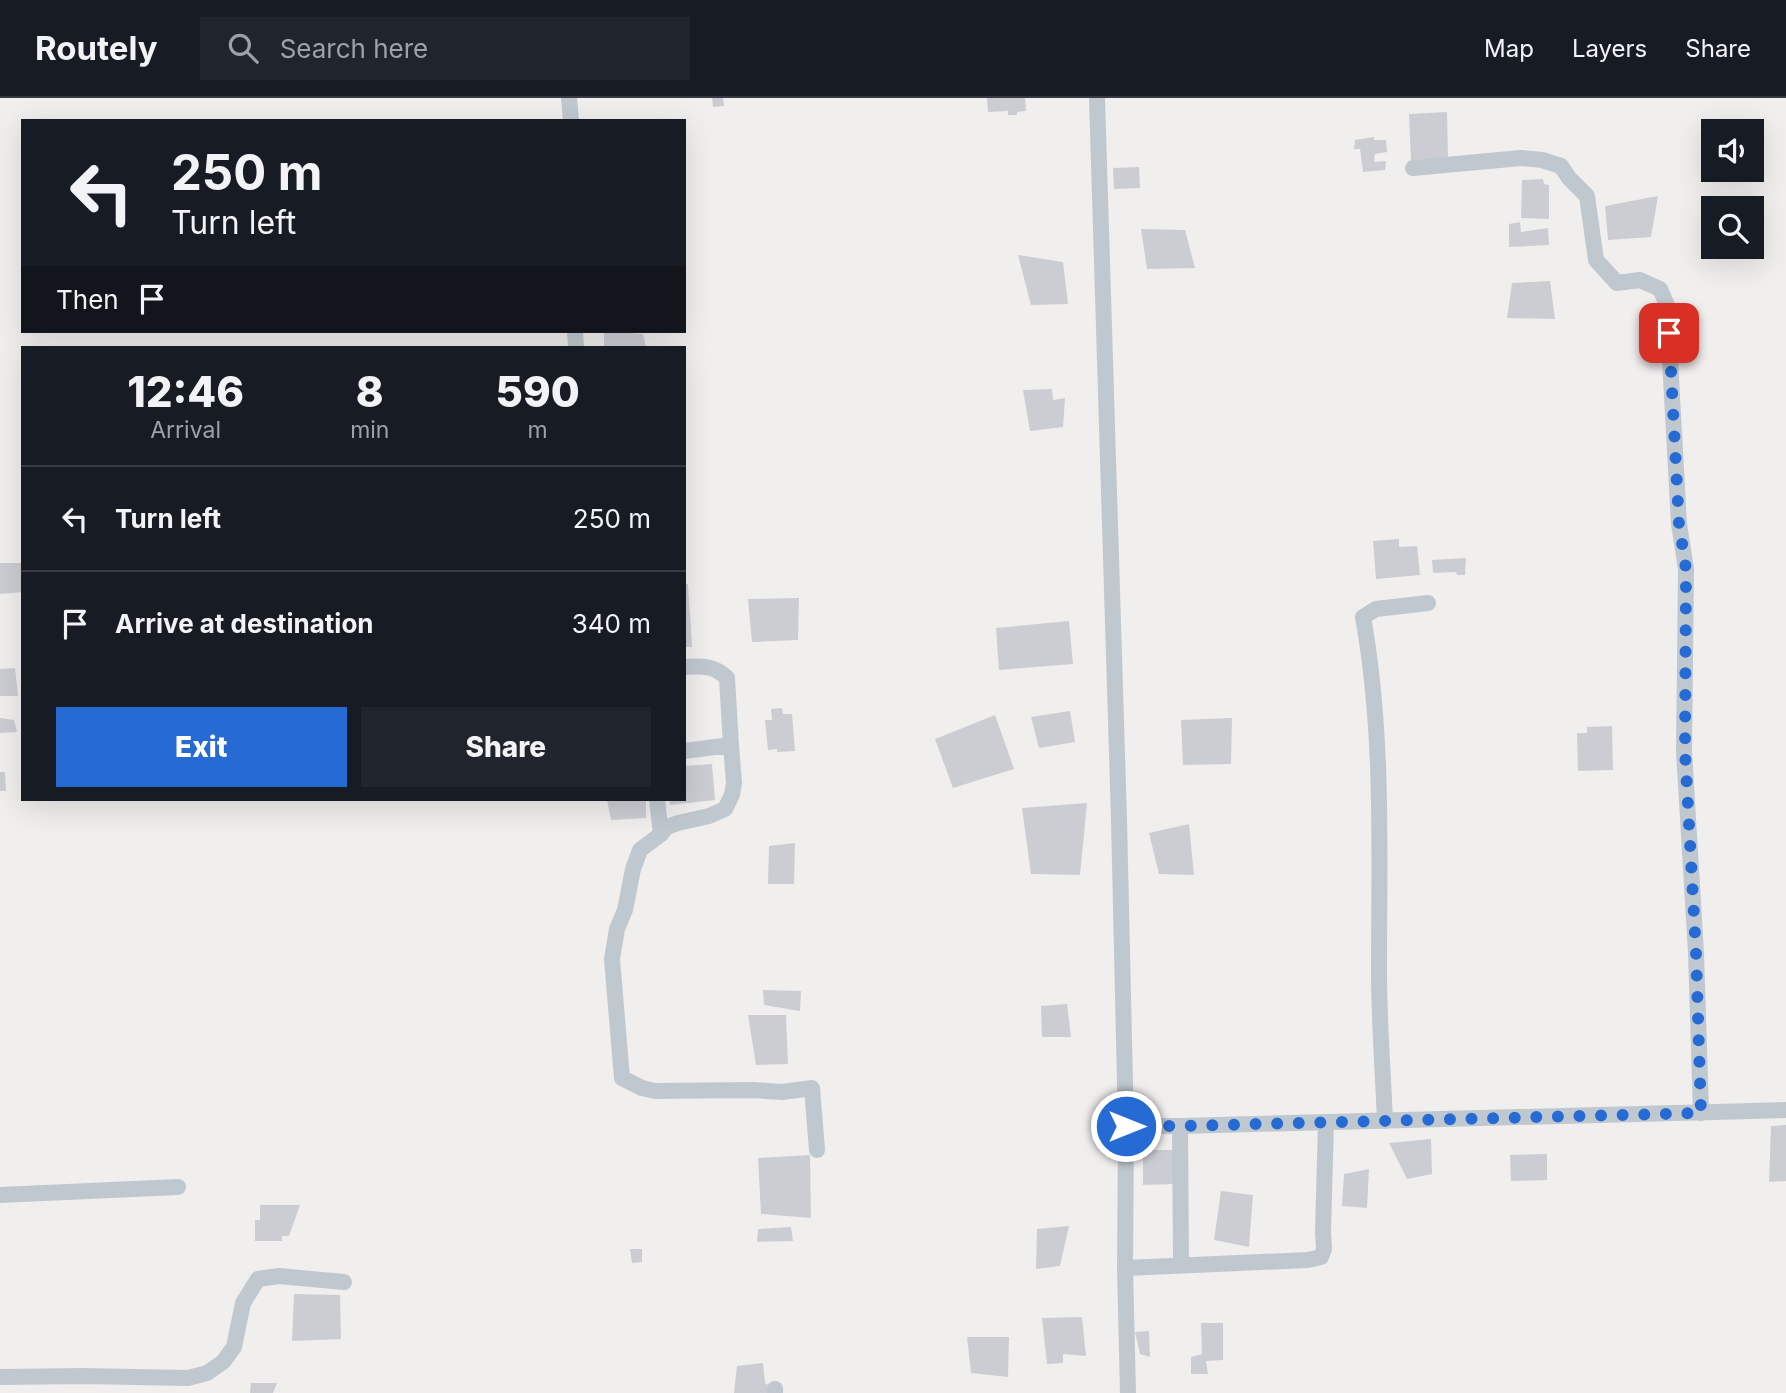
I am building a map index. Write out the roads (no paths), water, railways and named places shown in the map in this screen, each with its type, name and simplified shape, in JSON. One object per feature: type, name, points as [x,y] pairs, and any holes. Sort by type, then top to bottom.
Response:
[{"type":"street","points":[[569,98],[571,119]]},
{"type":"street","points":[[1097,98],[1119,820],[1126,1126],[1128,1393]]},
{"type":"street","points":[[1413,168],[1521,158],[1542,160],[1561,166],[1587,197],[1596,260],[1617,283],[1640,280],[1660,289],[1667,305],[1679,524],[1686,569],[1685,751],[1701,1113]]},
{"type":"street","points":[[1385,1121],[1379,976],[1380,869],[1376,721],[1363,617],[1376,609],[1428,603]]},
{"type":"street","points":[[686,667],[708,666],[720,670],[727,678],[734,783],[725,809],[667,827],[640,850],[617,929],[612,959],[622,1078],[655,1091],[782,1092],[812,1088],[817,1150]]},
{"type":"street","points":[[686,751],[731,745]]},
{"type":"street","points":[[657,801],[662,834]]},
{"type":"street","points":[[1126,1126],[1786,1110]]},
{"type":"street","points":[[1125,1268],[1308,1260],[1321,1257],[1324,1249],[1322,1232],[1326,1122]]},
{"type":"street","points":[[1180,1126],[1181,1265]]},
{"type":"street","points":[[0,1195],[178,1187]]},
{"type":"street","points":[[0,1377],[188,1378],[207,1373],[223,1362],[234,1347],[243,1303],[258,1279],[279,1276],[344,1282]]}]
